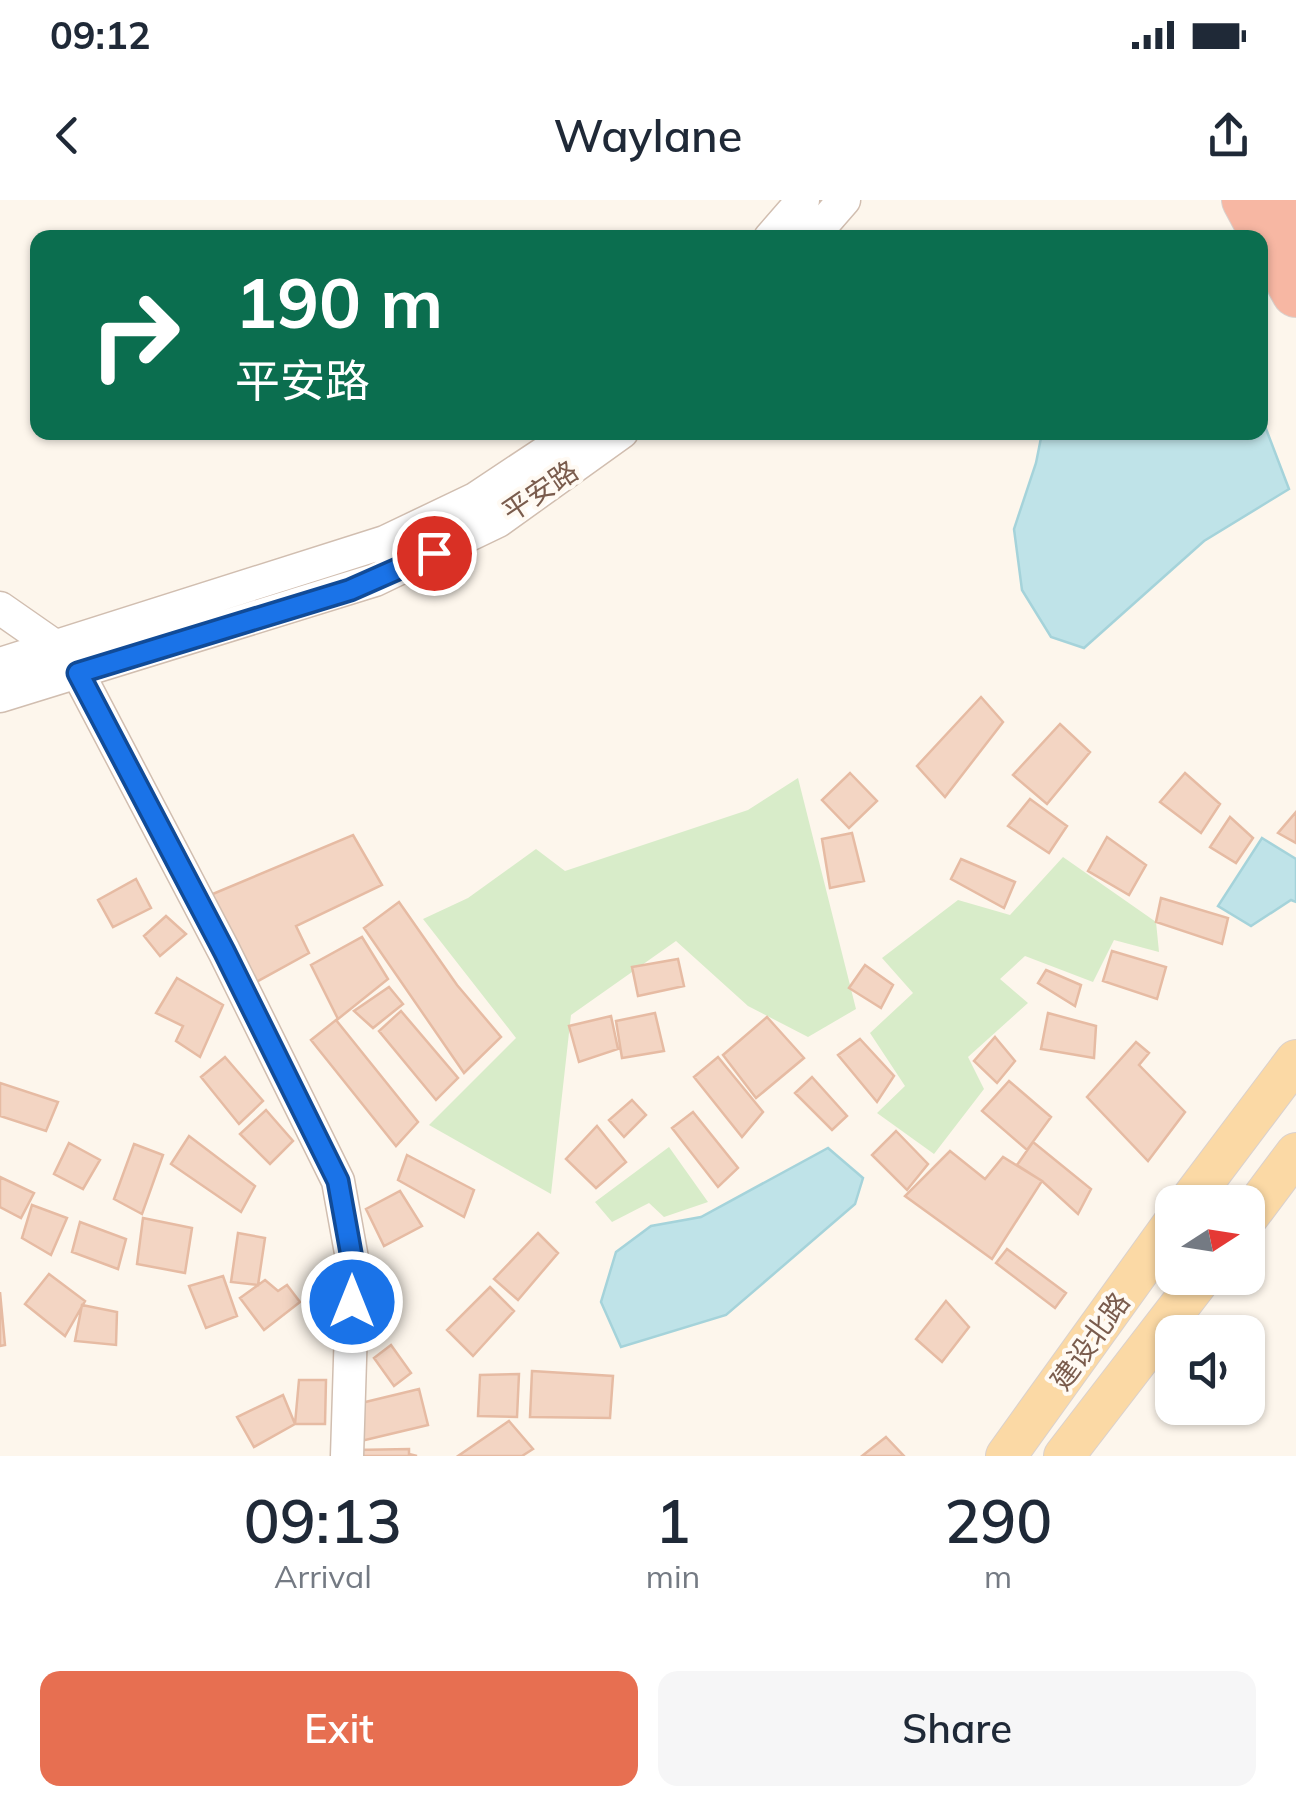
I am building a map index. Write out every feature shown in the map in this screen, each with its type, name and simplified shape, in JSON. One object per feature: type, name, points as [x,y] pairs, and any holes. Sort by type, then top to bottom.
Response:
[{"type":"highway","points":[[1246,200],[1262,230]]},
{"type":"highway","points":[[1286,200],[1296,220]]},
{"type":"highway","points":[[1268,241],[1296,293]]},
{"type":"main road","points":[[1202,1185],[1296,1060]]},
{"type":"main road","points":[[1265,1194],[1296,1153]]},
{"type":"main road","name":"建设北路","points":[[1006,1456],[1155,1249]]},
{"type":"main road","name":"建设北路","points":[[1064,1456],[1188,1295]]},
{"type":"street","points":[[777,230],[804,200]]},
{"type":"street","points":[[818,230],[844,200]]},
{"type":"street","name":"平安路","points":[[0,664],[385,542],[475,499],[564,440]]},
{"type":"street","name":"平安路","points":[[0,696],[350,590],[498,520],[612,440]]},
{"type":"street","points":[[0,608],[56,647],[78,673],[224,951],[338,1181],[353,1264],[347,1456]]},
{"type":"green space","points":[[798,778],[856,1009],[808,1037],[748,1006],[676,941],[571,1015],[551,1194],[429,1125],[516,1038],[423,919],[468,898],[536,849],[565,871],[748,810]]},
{"type":"green space","points":[[1063,857],[1156,922],[1159,952],[1114,940],[1093,982],[1025,956],[1000,979],[1028,1003],[968,1057],[984,1089],[934,1154],[877,1113],[905,1086],[870,1033],[913,993],[882,958],[958,900],[1010,915]]},
{"type":"green space","points":[[669,1147],[708,1202],[664,1217],[649,1203],[612,1222],[595,1202]]},
{"type":"water","points":[[1268,434],[1289,489],[1204,541],[1084,648],[1051,637],[1022,590],[1014,529],[1041,440],[1268,440]]},
{"type":"water","points":[[1262,838],[1296,859],[1296,902],[1291,900],[1251,926],[1218,906]]},
{"type":"water","points":[[828,1148],[863,1178],[855,1204],[726,1315],[621,1347],[601,1302],[616,1252],[651,1226],[701,1217]]},
{"type":"building","points":[[981,697],[1003,722],[945,797],[917,766]]},
{"type":"building","points":[[1060,724],[1090,752],[1047,804],[1013,775]]},
{"type":"building","points":[[850,773],[877,801],[849,828],[822,800]]},
{"type":"building","points":[[1185,773],[1220,804],[1201,833],[1160,802]]},
{"type":"building","points":[[1030,799],[1067,826],[1049,853],[1008,826]]},
{"type":"building","points":[[1296,812],[1296,843],[1278,833]]},
{"type":"building","points":[[1230,817],[1253,838],[1236,863],[1210,847]]},
{"type":"building","points":[[852,833],[864,881],[830,888],[822,839]]},
{"type":"building","points":[[353,835],[382,885],[296,926],[309,953],[249,986],[208,896]]},
{"type":"building","points":[[1107,837],[1146,865],[1129,895],[1088,871]]},
{"type":"building","points":[[961,859],[1015,882],[1004,908],[951,879]]},
{"type":"building","points":[[136,879],[151,908],[113,927],[98,900]]},
{"type":"building","points":[[1161,898],[1228,918],[1222,944],[1156,922]]},
{"type":"building","points":[[399,902],[457,985],[501,1037],[464,1073],[364,928]]},
{"type":"building","points":[[166,916],[186,934],[160,956],[144,936]]},
{"type":"building","points":[[362,937],[388,979],[338,1019],[311,965]]},
{"type":"building","points":[[1112,951],[1166,967],[1157,999],[1103,981]]},
{"type":"building","points":[[678,959],[684,986],[638,996],[632,967]]},
{"type":"building","points":[[865,965],[893,985],[881,1008],[849,988]]},
{"type":"building","points":[[1046,970],[1081,985],[1075,1006],[1038,983]]},
{"type":"building","points":[[177,978],[223,1005],[200,1057],[176,1041],[183,1026],[156,1013]]},
{"type":"building","points":[[389,987],[403,1004],[373,1028],[354,1011]]},
{"type":"building","points":[[401,1011],[458,1078],[436,1100],[379,1031]]},
{"type":"building","points":[[655,1013],[664,1051],[622,1058],[616,1021]]},
{"type":"building","points":[[1048,1013],[1096,1026],[1094,1058],[1041,1049]]},
{"type":"building","points":[[611,1016],[618,1049],[579,1062],[569,1026]]},
{"type":"building","points":[[767,1017],[804,1058],[756,1098],[723,1055]]},
{"type":"building","points":[[336,1020],[418,1122],[396,1146],[311,1040]]},
{"type":"building","points":[[995,1037],[1015,1061],[997,1083],[974,1061]]},
{"type":"building","points":[[860,1039],[894,1076],[877,1102],[838,1055]]},
{"type":"building","points":[[1136,1042],[1149,1053],[1139,1065],[1185,1112],[1148,1161],[1087,1097]]},
{"type":"building","points":[[225,1057],[263,1101],[239,1124],[201,1077]]},
{"type":"building","points":[[718,1057],[763,1112],[742,1137],[694,1077]]},
{"type":"building","points":[[812,1077],[847,1116],[832,1130],[795,1093]]},
{"type":"building","points":[[1009,1081],[1051,1117],[1027,1150],[982,1111]]},
{"type":"building","points":[[0,1083],[58,1102],[46,1131],[0,1116]]},
{"type":"building","points":[[632,1100],[646,1115],[624,1137],[609,1120]]},
{"type":"building","points":[[266,1110],[293,1141],[270,1164],[240,1134]]},
{"type":"building","points":[[693,1112],[738,1168],[718,1187],[672,1128]]},
{"type":"building","points":[[597,1126],[626,1162],[596,1188],[566,1159]]},
{"type":"building","points":[[896,1131],[928,1164],[907,1190],[872,1155]]},
{"type":"building","points":[[189,1136],[255,1186],[241,1212],[171,1164]]},
{"type":"building","points":[[1033,1142],[1091,1189],[1078,1214],[1042,1181],[1017,1165]]},
{"type":"building","points":[[69,1143],[100,1160],[83,1189],[54,1174]]},
{"type":"building","points":[[134,1144],[163,1155],[142,1214],[114,1199]]},
{"type":"building","points":[[950,1151],[985,1179],[1003,1157],[1042,1181],[992,1259],[905,1196]]},
{"type":"building","points":[[407,1155],[474,1190],[464,1217],[398,1180]]},
{"type":"building","points":[[0,1177],[34,1193],[21,1218],[0,1207]]},
{"type":"building","points":[[400,1191],[422,1226],[384,1246],[366,1209]]},
{"type":"building","points":[[32,1205],[67,1218],[51,1255],[22,1238]]},
{"type":"building","points":[[143,1218],[192,1228],[185,1273],[137,1264]]},
{"type":"building","points":[[80,1222],[126,1239],[118,1269],[72,1252]]},
{"type":"building","points":[[238,1233],[265,1238],[258,1285],[231,1282]]},
{"type":"building","points":[[538,1233],[558,1253],[518,1300],[494,1279]]},
{"type":"building","points":[[1007,1249],[1066,1293],[1055,1308],[996,1263]]},
{"type":"building","points":[[49,1274],[85,1301],[65,1336],[25,1304]]},
{"type":"building","points":[[223,1276],[237,1316],[206,1328],[189,1286]]},
{"type":"building","points":[[265,1280],[278,1291],[287,1285],[300,1302],[264,1330],[240,1298]]},
{"type":"building","points":[[490,1287],[514,1311],[473,1356],[447,1330]]},
{"type":"building","points":[[0,1292],[5,1345],[0,1346]]},
{"type":"building","points":[[946,1301],[969,1327],[942,1362],[916,1339]]},
{"type":"building","points":[[82,1305],[117,1312],[116,1345],[75,1341]]},
{"type":"building","points":[[391,1345],[411,1373],[394,1386],[374,1358]]},
{"type":"building","points":[[532,1371],[613,1376],[610,1418],[530,1417]]},
{"type":"building","points":[[519,1374],[517,1417],[478,1416],[480,1375]]},
{"type":"building","points":[[299,1380],[326,1380],[325,1424],[295,1424]]},
{"type":"building","points":[[419,1389],[428,1425],[361,1441],[353,1405]]},
{"type":"building","points":[[283,1395],[295,1424],[254,1447],[237,1417]]},
{"type":"building","points":[[509,1421],[533,1449],[522,1456],[458,1456]]},
{"type":"building","points":[[886,1437],[904,1456],[862,1456]]},
{"type":"building","points":[[409,1449],[409,1454],[417,1456],[355,1456],[355,1450]]},
{"type":"route","points":[[352,1302],[353,1264],[338,1181],[224,951],[78,673],[350,590],[434,553]]}]
